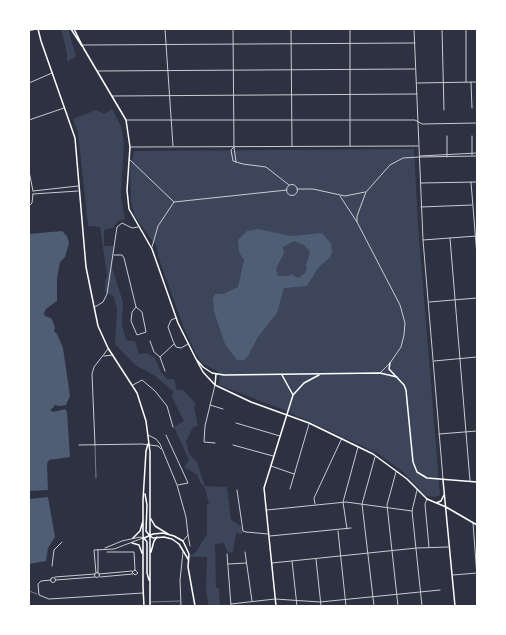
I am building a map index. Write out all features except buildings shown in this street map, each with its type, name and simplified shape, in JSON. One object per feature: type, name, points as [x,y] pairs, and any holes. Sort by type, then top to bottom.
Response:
[{"type":"main road","points":[[37,29],[74,138],[86,267],[98,326],[108,348],[132,385],[145,415],[150,452],[150,606]]},
{"type":"main road","points":[[72,29],[126,120],[130,147],[128,204],[130,212],[152,248],[177,318],[188,344],[203,372],[215,384],[251,402],[309,423],[375,455],[396,471],[427,499],[446,507],[477,525]]},
{"type":"main road","points":[[74,29],[82,46]]},
{"type":"main road","points":[[196,359],[203,367],[216,374],[319,375],[380,373],[396,377]]},
{"type":"main road","points":[[390,364],[389,369],[406,390],[414,467],[422,476],[443,480],[477,482]]},
{"type":"main road","points":[[215,384],[216,374]]},
{"type":"main road","points":[[282,375],[292,395]]},
{"type":"main road","points":[[276,606],[264,488],[292,395],[304,384],[319,375]]},
{"type":"main road","points":[[144,606],[143,517],[146,450],[148,444]]},
{"type":"main road","points":[[443,480],[455,606]]},
{"type":"main road","points":[[144,492],[147,505],[146,531],[153,538],[158,537],[172,539],[179,544],[188,559]]},
{"type":"main road","points":[[436,503],[441,500],[444,494]]},
{"type":"main road","points":[[133,538],[140,532],[143,517]]},
{"type":"main road","points":[[150,517],[155,526],[183,542],[189,554],[188,559],[194,606]]},
{"type":"main road","points":[[144,538],[160,533],[168,534]]},
{"type":"main road","points":[[150,556],[152,544],[158,537]]},
{"type":"main road","points":[[144,538],[146,542],[146,573],[149,580]]},
{"type":"main road","points":[[132,543],[139,545],[143,556]]},
{"type":"street","points":[[29,31],[37,29]]},
{"type":"street","points":[[165,29],[173,147]]},
{"type":"street","points":[[233,29],[234,147],[236,162]]},
{"type":"street","points":[[291,29],[292,147]]},
{"type":"street","points":[[350,29],[350,146]]},
{"type":"street","points":[[414,29],[423,240],[443,480]]},
{"type":"street","points":[[442,29],[444,110]]},
{"type":"street","points":[[466,29],[466,82]]},
{"type":"street","points":[[82,46],[415,43]]},
{"type":"street","points":[[96,71],[350,69],[416,70]]},
{"type":"street","points":[[29,84],[52,73]]},
{"type":"street","points":[[471,82],[472,108]]},
{"type":"street","points":[[416,83],[477,82]]},
{"type":"street","points":[[111,96],[417,94]]},
{"type":"street","points":[[29,120],[65,108]]},
{"type":"street","points":[[126,120],[172,122],[415,120],[422,124],[477,123]]},
{"type":"street","points":[[447,136],[447,157]]},
{"type":"street","points":[[472,136],[472,156]]},
{"type":"street","points":[[130,147],[419,146]]},
{"type":"street","points":[[234,147],[231,150],[231,158],[236,162],[266,167],[289,185],[293,184],[298,189],[313,189],[340,196],[352,196],[366,192]]},
{"type":"street","points":[[419,157],[447,154],[477,154]]},
{"type":"street","points":[[357,222],[358,211],[366,192],[393,163],[407,157],[477,156]]},
{"type":"street","points":[[129,159],[174,202],[287,190]]},
{"type":"street","points":[[29,170],[33,191],[32,203],[29,206]]},
{"type":"street","points":[[471,182],[477,256]]},
{"type":"street","points":[[420,183],[477,182]]},
{"type":"street","points":[[287,190],[289,185]]},
{"type":"street","points":[[33,191],[79,186]]},
{"type":"street","points":[[287,190],[293,195],[296,194],[298,189]]},
{"type":"street","points":[[33,194],[79,191]]},
{"type":"street","points":[[340,196],[357,222],[403,314],[404,335],[401,347],[390,364],[380,373]]},
{"type":"street","points":[[152,248],[158,226],[174,202]]},
{"type":"street","points":[[421,207],[473,205]]},
{"type":"street","points":[[94,307],[104,302],[117,226],[122,223],[132,228],[138,227]]},
{"type":"street","points":[[423,240],[476,236]]},
{"type":"street","points":[[450,238],[470,482]]},
{"type":"street","points":[[113,255],[122,256],[124,258],[136,307],[142,312],[146,332],[137,335],[131,321],[132,312],[136,307]]},
{"type":"street","points":[[429,302],[477,298]]},
{"type":"street","points":[[177,318],[171,320],[168,327],[175,344],[181,348],[188,344]]},
{"type":"street","points":[[150,341],[154,352],[160,357],[165,371]]},
{"type":"street","points":[[160,357],[175,344]]},
{"type":"street","points":[[95,445],[92,374],[94,367],[104,356],[108,348]]},
{"type":"street","points":[[104,356],[113,355]]},
{"type":"street","points":[[433,361],[477,357]]},
{"type":"street","points":[[132,385],[142,380],[145,381],[167,406],[173,427]]},
{"type":"street","points":[[215,384],[209,405],[204,442],[215,443]]},
{"type":"street","points":[[209,405],[223,409]]},
{"type":"street","points":[[236,423],[280,436]]},
{"type":"street","points":[[290,489],[309,423]]},
{"type":"street","points":[[439,434],[477,431]]},
{"type":"street","points":[[148,435],[156,439],[162,449],[177,485],[190,546]]},
{"type":"street","points":[[166,435],[188,483],[177,485]]},
{"type":"street","points":[[315,505],[314,498],[342,438]]},
{"type":"street","points":[[79,445],[148,444],[158,446],[162,449]]},
{"type":"street","points":[[233,445],[274,456]]},
{"type":"street","points":[[347,529],[343,502],[358,446]]},
{"type":"street","points":[[374,606],[362,504],[375,455]]},
{"type":"street","points":[[271,466],[295,474]]},
{"type":"street","points":[[396,471],[387,508],[398,606]]},
{"type":"street","points":[[237,490],[243,529],[247,532],[269,535],[351,528]]},
{"type":"street","points":[[417,490],[412,511],[422,591],[422,606]]},
{"type":"street","points":[[427,499],[425,504],[429,547]]},
{"type":"street","points":[[266,510],[343,502],[412,511]]},
{"type":"street","points":[[473,522],[477,576]]},
{"type":"street","points":[[338,530],[346,606]]},
{"type":"street","points":[[183,542],[188,535]]},
{"type":"street","points":[[104,549],[133,538],[144,538]]},
{"type":"street","points":[[95,577],[94,550],[114,549],[144,538]]},
{"type":"street","points":[[52,566],[54,550],[62,542]]},
{"type":"street","points":[[272,563],[392,550],[450,547]]},
{"type":"street","points":[[99,549],[97,551],[100,576]]},
{"type":"street","points":[[181,606],[180,580],[183,549]]},
{"type":"street","points":[[107,552],[134,552],[135,570],[137,574],[39,582],[39,595],[52,600],[143,593]]},
{"type":"street","points":[[245,552],[246,563],[250,575],[252,602]]},
{"type":"street","points":[[227,554],[232,606]]},
{"type":"street","points":[[316,558],[321,606]]},
{"type":"street","points":[[292,561],[297,606]]},
{"type":"street","points":[[227,564],[246,563]]},
{"type":"street","points":[[51,580],[55,577],[135,570]]},
{"type":"street","points":[[452,575],[477,573]]},
{"type":"street","points":[[231,604],[275,599],[320,602],[440,590]]},
{"type":"street","points":[[248,602],[249,606]]},
{"type":"lane","points":[[95,445],[96,478]]},
{"type":"lane","points":[[29,591],[39,595]]},
{"type":"lane","points":[[150,602],[181,601]]},
{"type":"shaded area","points":[[61,29],[68,29],[76,56],[67,62],[67,53]]},
{"type":"shaded area","points":[[112,109],[121,126],[124,143],[121,196],[125,219],[118,221],[113,228],[104,230],[104,246],[114,246],[112,268],[123,302],[122,325],[126,340],[135,341],[139,354],[147,353],[155,358],[161,372],[167,379],[174,379],[177,390],[183,390],[196,404],[194,407],[198,426],[193,427],[186,441],[189,454],[197,462],[205,486],[227,487],[231,520],[243,527],[242,534],[236,533],[233,552],[228,553],[224,543],[215,544],[216,588],[219,588],[220,606],[209,606],[208,603],[206,589],[207,557],[188,557],[196,552],[207,534],[207,505],[209,504],[205,488],[197,475],[184,467],[189,460],[174,427],[184,421],[172,397],[173,391],[154,375],[135,365],[115,344],[117,308],[113,296],[105,292],[105,281],[107,276],[100,227],[88,226],[78,133],[73,119],[96,110],[104,114]]},
{"type":"shaded area","points":[[414,149],[418,224],[440,495],[435,497],[426,496],[402,471],[377,453],[284,410],[219,385],[220,373],[202,363],[196,354],[183,326],[158,256],[157,247],[135,217],[131,202],[130,169],[134,151]]},
{"type":"shaded area","points":[[258,229],[291,236],[322,233],[331,243],[332,252],[330,257],[318,268],[307,286],[284,288],[277,313],[258,337],[248,356],[244,360],[237,360],[225,344],[214,312],[213,299],[215,294],[223,294],[238,287],[244,260],[239,252],[238,240],[247,231]],"holes":[[[294,241],[304,245],[310,252],[306,265],[307,269],[304,274],[298,278],[291,274],[289,276],[278,276],[276,269],[284,253],[283,247]]]},
{"type":"shaded area","points":[[62,231],[67,236],[69,243],[65,257],[60,262],[57,278],[57,301],[46,309],[44,313],[45,316],[51,318],[55,328],[54,331],[57,334],[63,348],[70,396],[66,405],[54,405],[54,407],[50,410],[53,412],[65,409],[67,412],[70,457],[49,460],[47,464],[48,490],[29,491],[29,234]]},
{"type":"shaded area","points":[[48,497],[55,537],[48,548],[46,561],[29,564],[29,499]]}]
